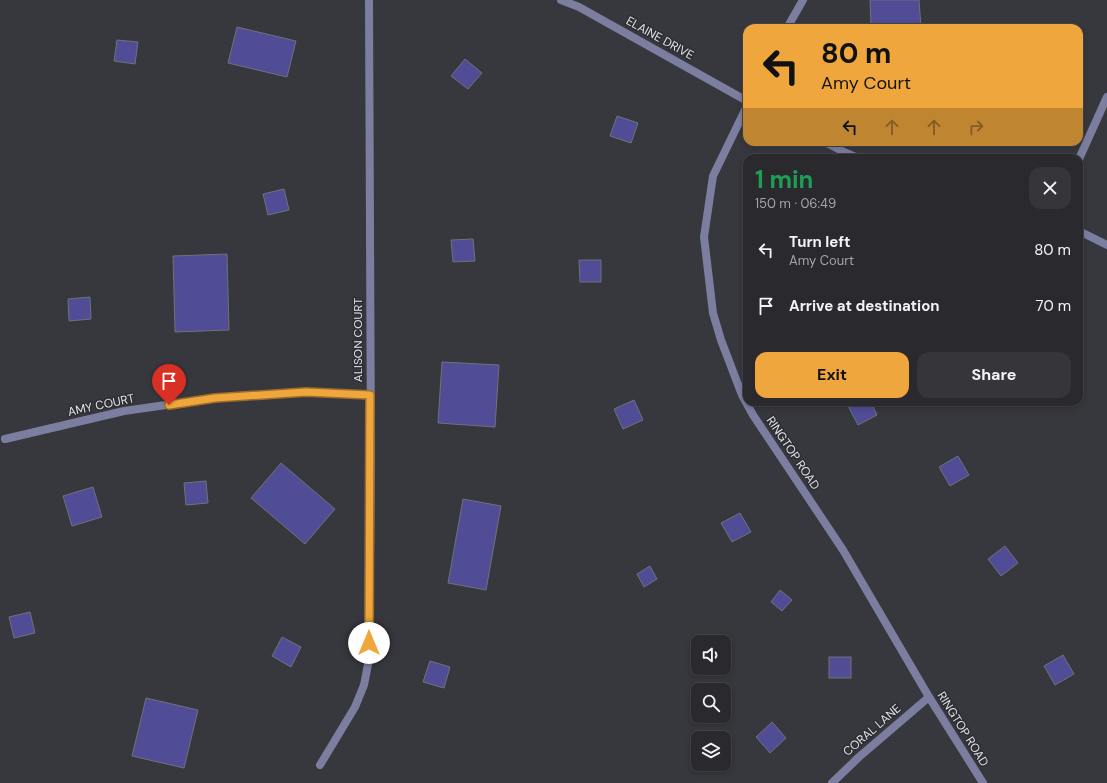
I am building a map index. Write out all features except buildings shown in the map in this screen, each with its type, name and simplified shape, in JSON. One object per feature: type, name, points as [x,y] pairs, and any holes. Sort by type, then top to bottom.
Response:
[{"type":"street","name":"ALISON COURT","points":[[320,765],[355,707],[364,685],[369,659],[369,0]]},
{"type":"street","name":"ELAINE DRIVE","points":[[561,0],[579,6],[743,99]]},
{"type":"street","points":[[789,24],[803,0]]},
{"type":"street","points":[[1081,154],[1107,97]]},
{"type":"street","name":"RINGTOP ROAD","points":[[743,114],[713,176],[704,237],[713,313],[720,340],[743,397]]},
{"type":"street","points":[[833,146],[849,154]]},
{"type":"street","points":[[1083,233],[1107,245]]},
{"type":"street","name":"AMY COURT","points":[[5,439],[124,411],[215,398],[306,392],[370,395]]},
{"type":"street","name":"RINGTOP ROAD","points":[[748,406],[843,550],[929,697],[983,783]]},
{"type":"street","name":"CORAL LANE","points":[[832,783],[859,757],[929,697]]},
{"type":"route","points":[[169,405],[215,398],[306,392],[370,395],[371,458],[369,643]]}]
